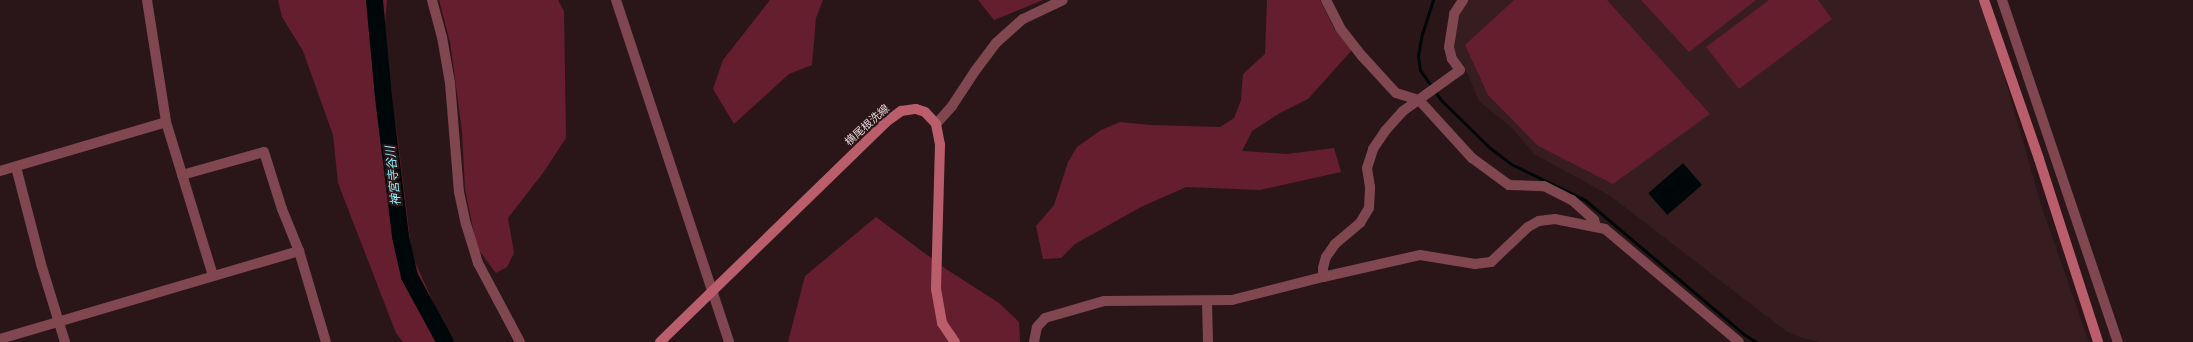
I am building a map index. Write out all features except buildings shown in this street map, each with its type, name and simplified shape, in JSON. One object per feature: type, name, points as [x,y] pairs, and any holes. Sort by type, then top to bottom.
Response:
[{"type":"main road","points":[[1984,0],[2039,159],[2098,342]]},
{"type":"main road","name":"横尾根洗線","points":[[660,342],[886,122],[901,111],[916,109],[925,112],[936,124]]},
{"type":"main road","points":[[936,124],[940,145],[936,289],[942,323],[955,342]]},
{"type":"street","points":[[147,0],[166,122],[213,276]]},
{"type":"street","points":[[432,0],[442,37],[450,83],[459,192],[466,224],[478,263],[520,342]]},
{"type":"street","points":[[616,0],[729,342]]},
{"type":"street","points":[[936,124],[952,106],[975,71],[996,44],[1022,19],[1063,0]]},
{"type":"street","points":[[1326,0],[1340,28],[1362,56],[1396,93],[1419,100],[1472,158],[1509,185],[1544,186],[1572,200],[1594,220],[1596,226]]},
{"type":"street","points":[[1323,276],[1323,268],[1326,257],[1335,244],[1360,223],[1369,208],[1370,187],[1367,168],[1373,149],[1385,131],[1403,111],[1460,70],[1452,59],[1449,47],[1450,31],[1454,14],[1463,0]]},
{"type":"street","points":[[2002,0],[2118,342]]},
{"type":"street","points":[[0,172],[166,122]]},
{"type":"street","points":[[182,176],[264,152],[282,209],[299,251],[326,342]]},
{"type":"street","points":[[16,167],[41,264],[65,342]]},
{"type":"street","points":[[1034,342],[1037,327],[1045,318],[1104,301],[1232,300],[1323,276],[1420,255],[1475,264],[1491,262],[1528,227],[1539,221],[1555,219],[1606,229],[1739,342]]},
{"type":"street","points":[[0,339],[299,251]]},
{"type":"street","points":[[1206,301],[1208,342]]},
{"type":"shaded area","points":[[278,0],[387,0],[383,46],[398,140],[412,255],[451,342],[403,342],[396,333],[338,183],[333,135],[303,51],[282,17]]},
{"type":"shaded area","points":[[439,0],[558,0],[564,11],[566,138],[543,173],[508,218],[514,253],[507,267],[496,273],[477,248],[465,189],[462,131],[450,42]]},
{"type":"shaded area","points":[[770,0],[823,0],[816,18],[812,65],[789,74],[734,124],[713,89],[723,60]]},
{"type":"shaded area","points":[[978,0],[1043,0],[994,20]]},
{"type":"shaded area","points":[[1267,0],[1320,0],[1335,30],[1352,50],[1308,99],[1280,113],[1252,131],[1242,151],[1287,154],[1334,148],[1341,172],[1260,190],[1186,187],[1141,207],[1075,244],[1061,258],[1043,259],[1036,226],[1054,205],[1068,162],[1077,147],[1101,130],[1120,122],[1151,125],[1220,127],[1234,118],[1241,100],[1243,74],[1265,54]]},
{"type":"shaded area","points":[[1469,0],[1978,0],[1990,27],[2042,208],[2089,342],[1820,342],[1799,337],[1786,331],[1609,195],[1534,154],[1512,128],[1479,101],[1467,72],[1458,60],[1455,50],[1455,32],[1459,16]]},
{"type":"shaded area","points":[[1514,0],[1607,0],[1710,114],[1613,184],[1538,146],[1488,95],[1465,45]]},
{"type":"shaded area","points":[[1641,0],[1756,0],[1689,52]]},
{"type":"shaded area","points":[[1769,0],[1818,0],[1832,19],[1739,89],[1706,47]]},
{"type":"shaded area","points":[[1683,163],[1702,185],[1667,215],[1648,193]]},
{"type":"shaded area","points":[[876,217],[946,269],[999,303],[1019,322],[1020,342],[788,342],[805,276]]},
{"type":"waterway","name":"神宮寺谷川","points":[[374,0],[383,97],[400,236],[409,276],[445,342]]},
{"type":"waterway","points":[[1433,0],[1422,33],[1418,56],[1420,70],[1440,99],[1490,148],[1511,164],[1585,200],[1745,335],[1756,342]]}]
